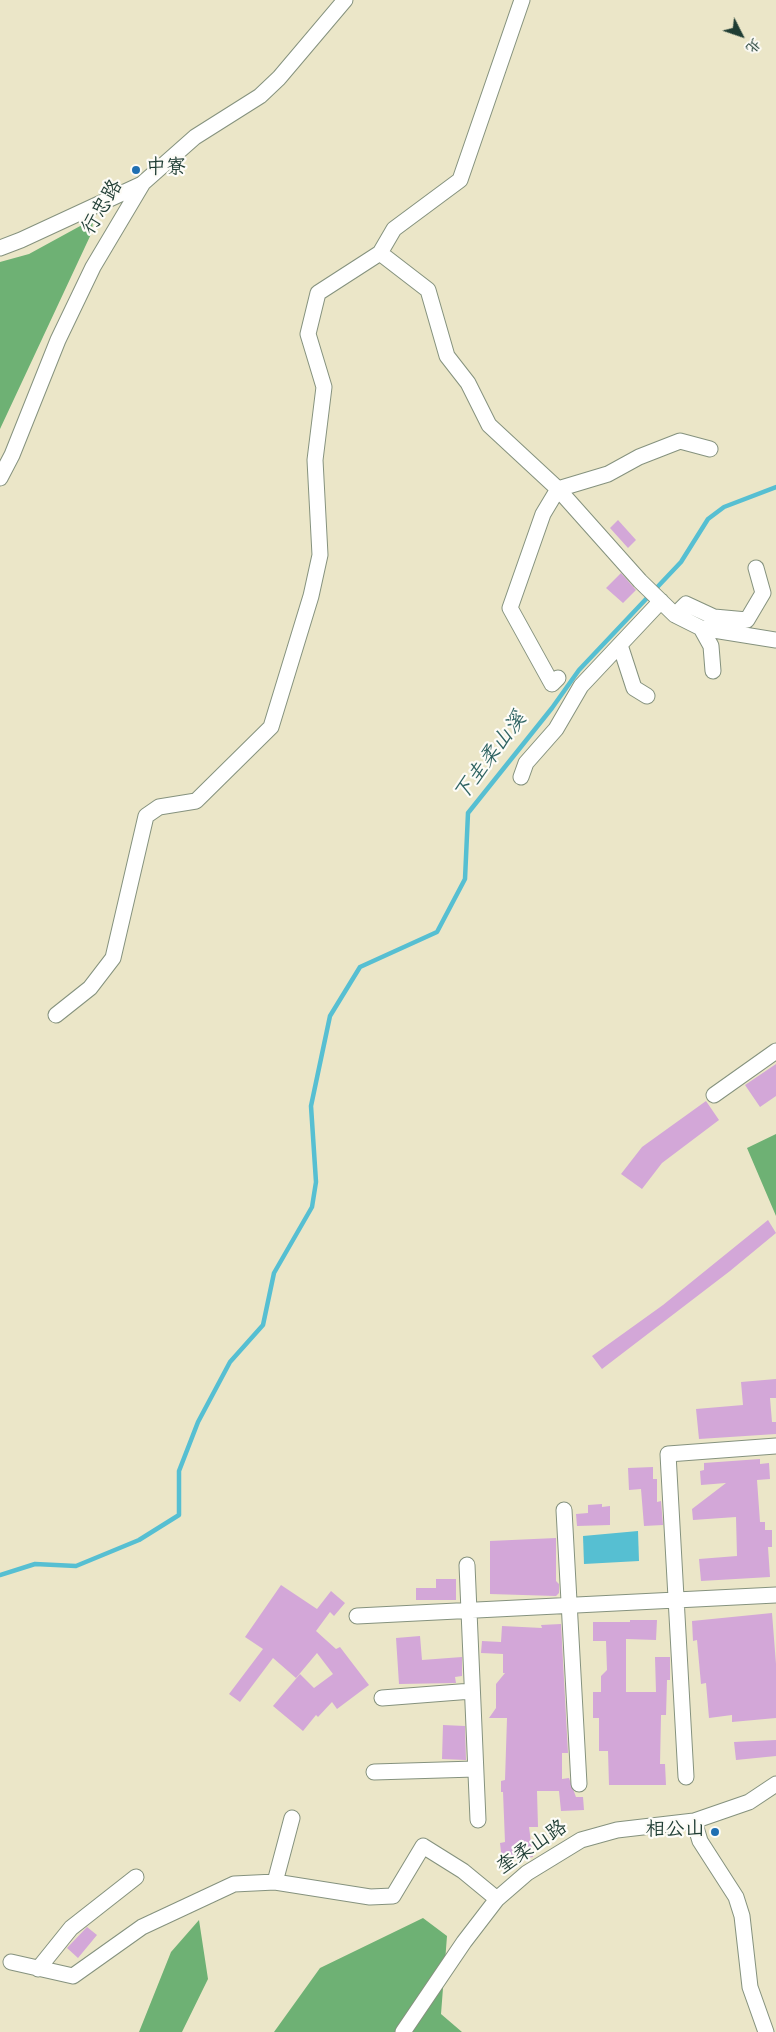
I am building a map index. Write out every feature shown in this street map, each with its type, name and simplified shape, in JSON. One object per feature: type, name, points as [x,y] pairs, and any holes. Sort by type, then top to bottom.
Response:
[{"type":"street","name":"行忠路","points":[[0,478],[12,454],[58,340],[93,267],[143,184],[195,137],[260,96],[279,78],[346,0]]},
{"type":"street","points":[[56,1015],[90,988],[113,958],[146,816],[159,807],[196,801],[272,727],[311,596],[320,555],[315,460],[324,387],[308,334],[318,293],[380,253],[394,230],[460,180],[522,0]]},
{"type":"street","points":[[0,248],[143,184]]},
{"type":"street","points":[[380,253],[428,290],[447,356],[468,383],[489,425],[558,488],[640,581],[675,615],[701,628],[776,640]]},
{"type":"street","points":[[558,678],[552,684],[510,608],[543,514],[558,488],[608,474],[639,457],[680,441],[710,449]]},
{"type":"street","points":[[675,615],[686,604],[714,617],[747,620],[762,593],[756,568]]},
{"type":"street","points":[[521,777],[526,762],[556,729],[581,686],[620,645],[658,598]]},
{"type":"street","points":[[701,628],[711,646],[713,671]]},
{"type":"street","points":[[620,645],[634,688],[647,696]]},
{"type":"street","points":[[714,1095],[776,1051]]},
{"type":"street","points":[[686,1777],[668,1454],[776,1446]]},
{"type":"street","points":[[564,1510],[580,1784]]},
{"type":"street","points":[[467,1565],[478,1820]]},
{"type":"street","points":[[357,1616],[776,1594]]},
{"type":"street","points":[[382,1698],[472,1691]]},
{"type":"street","points":[[374,1772],[476,1769]]},
{"type":"street","name":"奎柔山路","points":[[403,2032],[464,1942],[497,1899],[528,1873],[581,1840],[617,1830],[694,1821],[749,1802],[776,1784]]},
{"type":"street","points":[[276,1882],[292,1818]]},
{"type":"street","points":[[694,1821],[700,1841],[736,1897],[742,1916],[750,1987],[766,2032]]},
{"type":"street","points":[[11,1962],[38,1970],[74,1976],[142,1927],[234,1884],[276,1882],[370,1897],[392,1896],[423,1846],[463,1871],[497,1899]]},
{"type":"street","points":[[38,1970],[72,1928],[136,1877]]},
{"type":"green space","points":[[93,219],[92,232],[0,429],[0,262],[29,254]]},
{"type":"green space","points":[[776,1134],[776,1216],[747,1148]]},
{"type":"green space","points":[[423,1918],[447,1936],[441,2014],[462,2032],[274,2032],[320,1968]]},
{"type":"green space","points":[[199,1920],[208,1979],[182,2032],[139,2032],[171,1952]]},
{"type":"water","points":[[638,1531],[639,1561],[584,1564],[583,1536]]},
{"type":"building","points":[[618,520],[636,540],[628,548],[610,528]]},
{"type":"building","points":[[621,573],[636,590],[623,603],[606,588]]},
{"type":"building","points":[[776,1064],[776,1096],[760,1107],[745,1085]]},
{"type":"building","points":[[706,1101],[719,1120],[662,1163],[642,1189],[621,1174],[642,1147]]},
{"type":"building","points":[[768,1220],[776,1233],[730,1271],[602,1369],[592,1356],[663,1305]]},
{"type":"building","points":[[776,1379],[776,1398],[770,1398],[772,1422],[776,1422],[776,1434],[699,1439],[696,1409],[743,1405],[741,1382]]},
{"type":"building","points":[[760,1459],[760,1464],[769,1463],[770,1479],[757,1480],[760,1522],[765,1522],[765,1530],[772,1530],[772,1547],[768,1547],[770,1577],[701,1581],[699,1559],[737,1556],[736,1517],[693,1520],[692,1509],[726,1483],[701,1485],[700,1471],[704,1470],[704,1463]]},
{"type":"building","points":[[653,1467],[653,1479],[657,1479],[657,1502],[661,1501],[663,1525],[644,1526],[641,1489],[629,1490],[628,1468]]},
{"type":"building","points":[[602,1504],[602,1507],[610,1506],[610,1525],[577,1526],[576,1514],[588,1513],[588,1505]]},
{"type":"building","points":[[556,1538],[556,1581],[559,1584],[559,1593],[556,1596],[490,1594],[490,1541]]},
{"type":"building","points":[[436,1579],[456,1579],[456,1600],[416,1600],[416,1588],[436,1588]]},
{"type":"building","points":[[281,1585],[317,1609],[331,1591],[345,1603],[334,1616],[330,1612],[316,1631],[336,1649],[340,1647],[369,1685],[337,1709],[332,1702],[318,1717],[316,1715],[303,1731],[273,1706],[300,1674],[314,1688],[333,1674],[317,1653],[296,1678],[273,1658],[240,1702],[229,1694],[263,1649],[245,1637]]},
{"type":"building","points":[[772,1613],[776,1664],[776,1718],[732,1722],[732,1715],[709,1718],[706,1683],[701,1684],[697,1640],[693,1641],[692,1621]]},
{"type":"building","points":[[630,1620],[657,1620],[656,1640],[626,1639],[626,1692],[656,1692],[655,1657],[670,1657],[670,1680],[667,1680],[666,1715],[661,1715],[660,1764],[665,1764],[666,1785],[609,1785],[608,1751],[599,1751],[599,1718],[593,1718],[593,1692],[601,1692],[601,1676],[607,1670],[606,1641],[593,1641],[593,1622],[630,1622]]},
{"type":"building","points":[[561,1624],[568,1753],[562,1753],[562,1779],[569,1778],[576,1797],[583,1797],[584,1810],[561,1811],[559,1791],[537,1791],[538,1827],[529,1827],[533,1857],[502,1861],[500,1843],[505,1842],[501,1781],[505,1780],[507,1718],[489,1718],[496,1708],[496,1684],[505,1673],[503,1673],[503,1654],[481,1653],[482,1641],[501,1642],[502,1626],[542,1628],[541,1625]]},
{"type":"building","points":[[420,1636],[422,1660],[462,1657],[462,1676],[455,1677],[456,1683],[399,1684],[396,1638]]},
{"type":"building","points":[[443,1725],[465,1726],[466,1760],[442,1759]]},
{"type":"building","points":[[776,1740],[776,1756],[736,1760],[734,1742]]},
{"type":"building","points":[[87,1927],[97,1935],[78,1958],[67,1948]]},
{"type":"waterway","name":"下圭柔山溪","points":[[0,1575],[35,1564],[76,1566],[139,1540],[179,1515],[179,1471],[198,1422],[230,1362],[263,1325],[274,1273],[312,1207],[316,1182],[311,1106],[330,1016],[360,967],[437,932],[465,879],[468,813],[552,708],[579,670],[681,562],[708,519],[724,507],[776,487]]},
{"type":"place","name":"中寮","points":[[136,170]]},
{"type":"place","name":"相公山","points":[[715,1832]]}]
